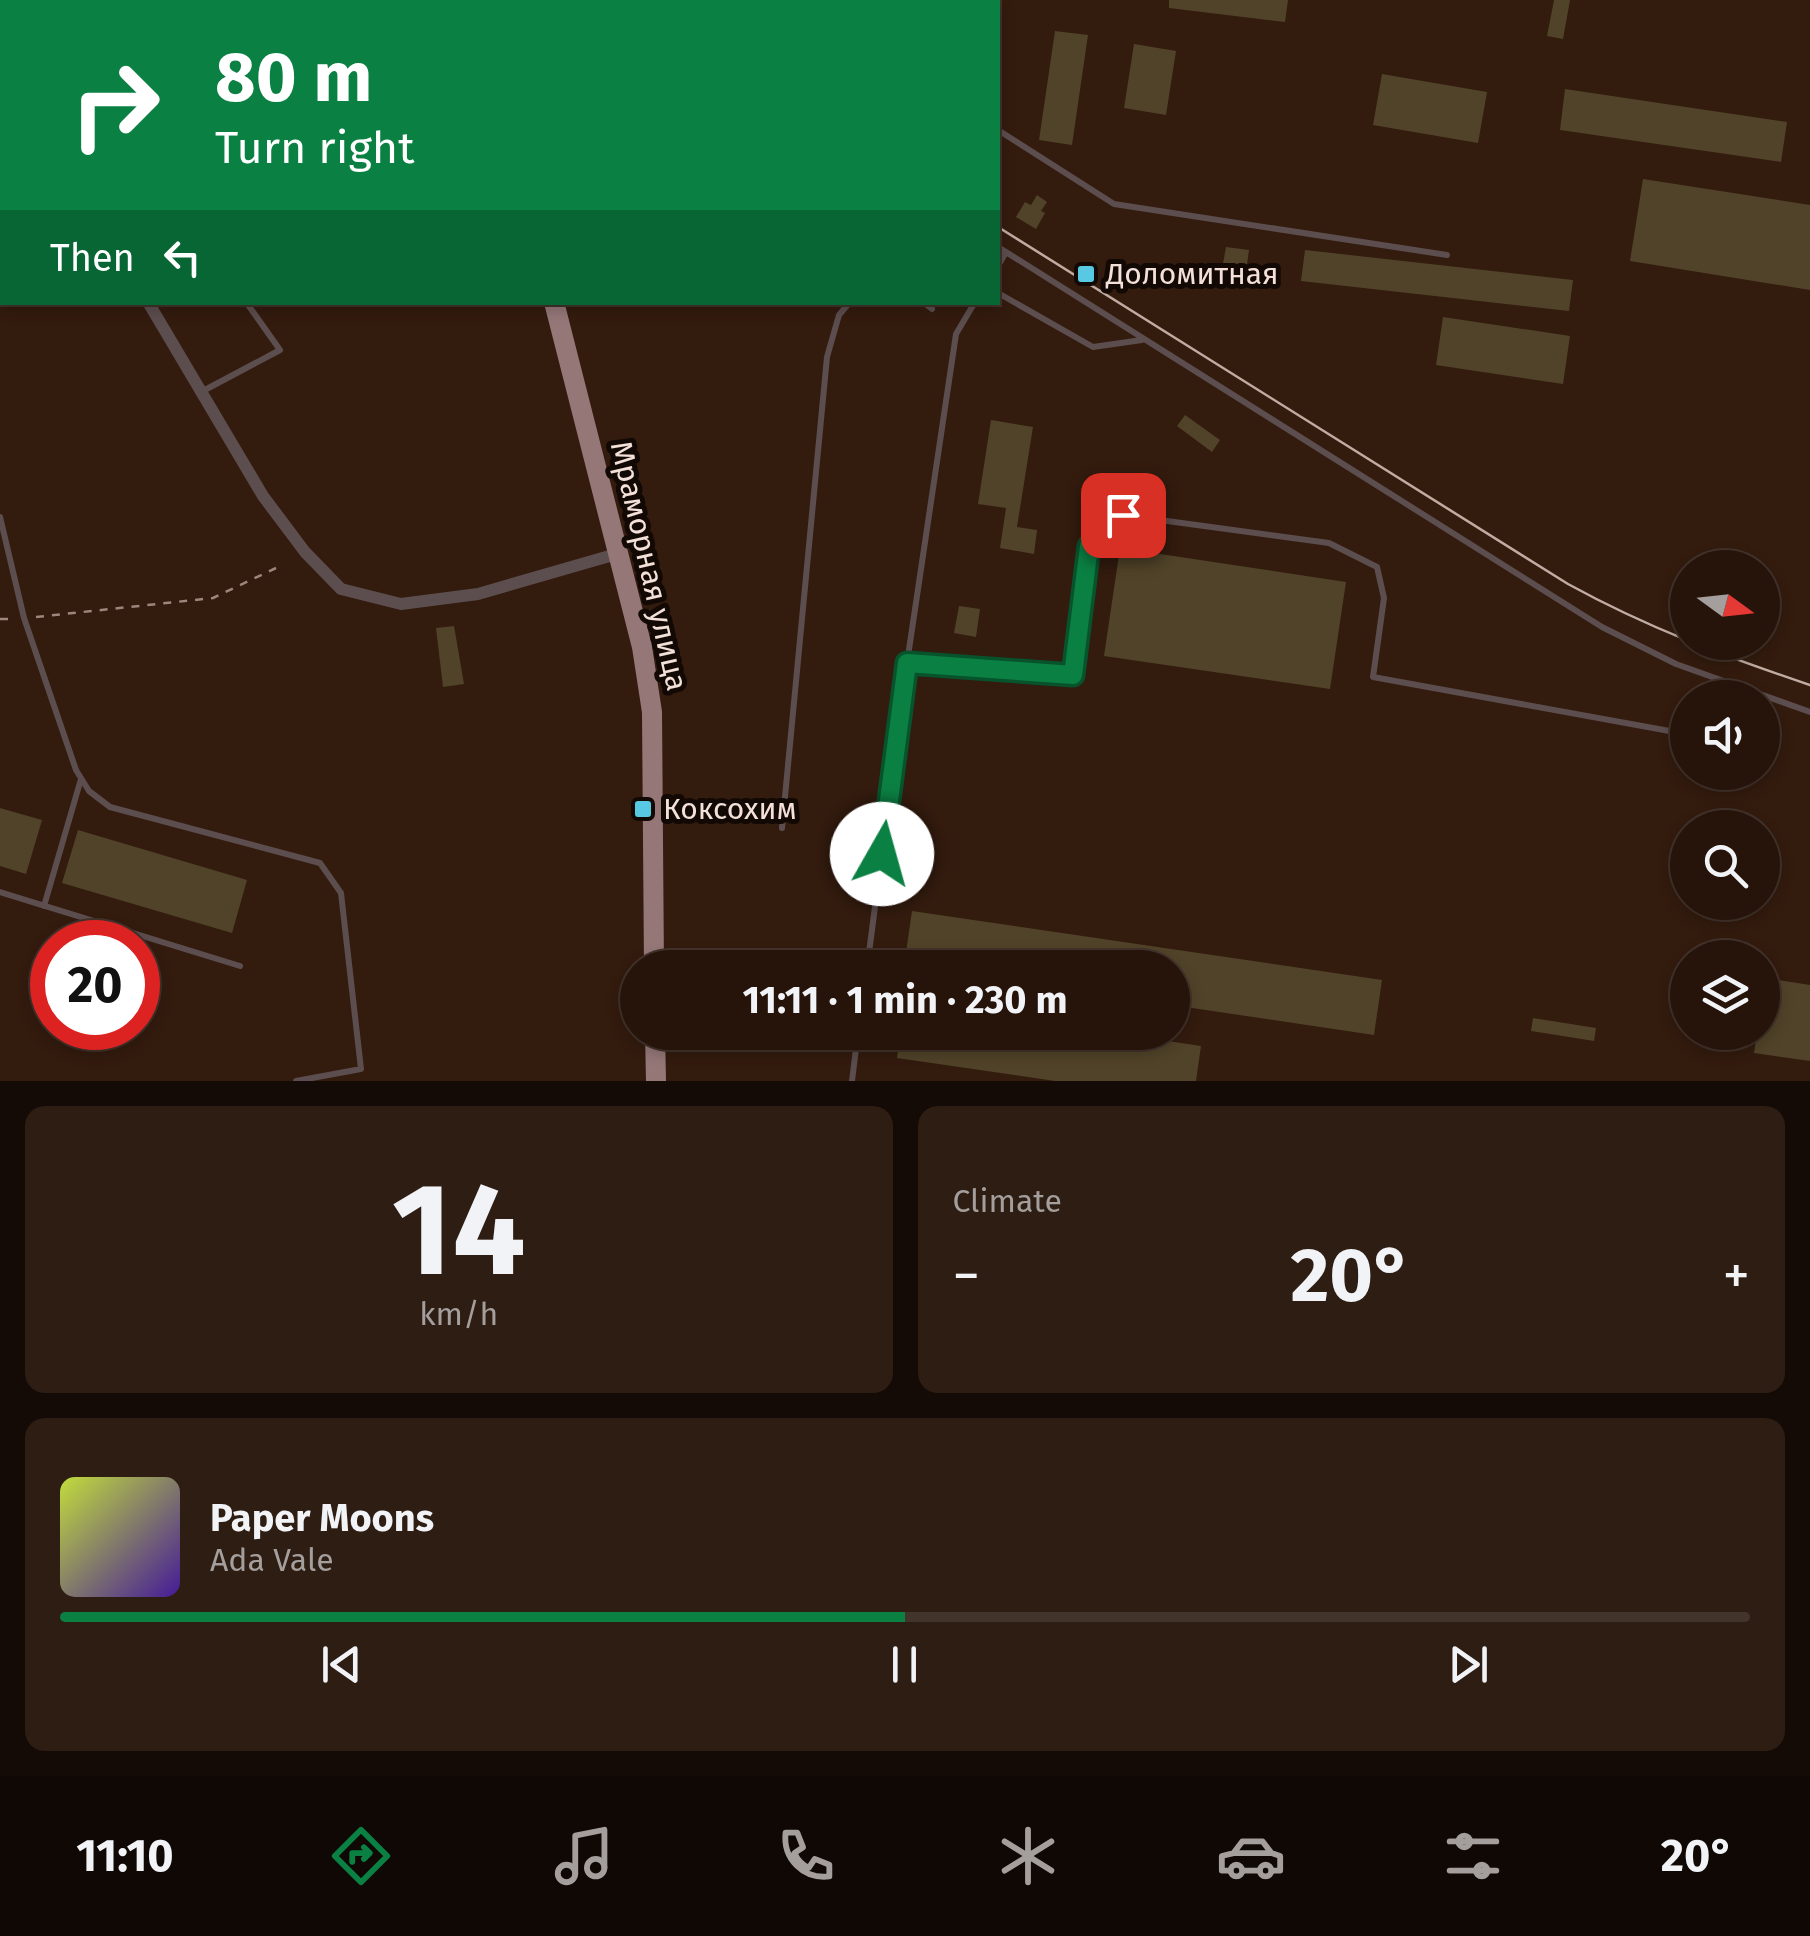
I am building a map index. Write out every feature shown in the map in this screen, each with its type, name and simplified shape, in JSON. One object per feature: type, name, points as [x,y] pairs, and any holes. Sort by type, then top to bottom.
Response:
[{"type":"main road","name":"Мраморная улица","points":[[555,305],[620,553],[642,647],[652,712],[654,950]]},
{"type":"main road","points":[[655,1050],[656,1081]]},
{"type":"street","points":[[150,305],[264,496],[306,552],[341,589],[401,604],[478,594],[620,553]]},
{"type":"lane","points":[[1000,131],[1114,204],[1446,255]]},
{"type":"lane","points":[[1000,248],[1602,628],[1676,664],[1810,712]]},
{"type":"lane","points":[[1000,262],[1006,252]]},
{"type":"lane","points":[[1000,295],[1093,347],[1144,340]]},
{"type":"lane","points":[[201,392],[280,350],[248,305]]},
{"type":"lane","points":[[782,828],[827,358],[839,316],[848,305]]},
{"type":"lane","points":[[927,305],[932,309]]},
{"type":"lane","points":[[869,950],[956,334],[973,305]]},
{"type":"lane","points":[[907,663],[1073,675],[1089,546],[1123,515],[1329,543],[1378,567],[1384,598],[1372,678],[1670,731]]},
{"type":"lane","points":[[0,517],[24,618],[89,792],[110,808],[320,862],[341,893],[360,1069],[296,1081]]},
{"type":"lane","points":[[44,906],[81,779]]},
{"type":"lane","points":[[0,892],[240,966]]},
{"type":"lane","points":[[852,1081],[856,1050]]},
{"type":"path","points":[[0,619],[213,598],[276,568]]},
{"type":"building","points":[[1169,0],[1288,0],[1285,22],[1169,8]]},
{"type":"building","points":[[1554,0],[1570,0],[1563,39],[1547,36]]},
{"type":"building","points":[[1055,31],[1088,35],[1072,145],[1039,140]]},
{"type":"building","points":[[1134,44],[1176,51],[1166,115],[1124,108]]},
{"type":"building","points":[[1382,74],[1487,92],[1478,143],[1373,125]]},
{"type":"building","points":[[1565,89],[1787,122],[1781,162],[1560,130]]},
{"type":"building","points":[[1643,179],[1810,205],[1810,290],[1630,261]]},
{"type":"building","points":[[1037,195],[1047,202],[1036,229],[1016,217],[1025,202],[1031,205]]},
{"type":"building","points":[[1226,247],[1249,250],[1246,272],[1222,269]]},
{"type":"building","points":[[1305,250],[1573,280],[1569,311],[1301,281]]},
{"type":"building","points":[[1443,317],[1570,336],[1563,384],[1436,365]]},
{"type":"building","points":[[1185,415],[1220,440],[1212,452],[1177,426]]},
{"type":"building","points":[[991,420],[1033,427],[1017,527],[1037,530],[1034,554],[1000,548],[1006,508],[978,504]]},
{"type":"building","points":[[1120,548],[1346,582],[1330,689],[1104,656]]},
{"type":"building","points":[[959,606],[980,609],[976,637],[954,633]]},
{"type":"building","points":[[454,626],[464,684],[443,687],[436,628]]},
{"type":"building","points":[[0,808],[42,820],[26,874],[0,866]]},
{"type":"building","points":[[78,830],[247,880],[232,933],[62,883]]},
{"type":"building","points":[[912,911],[1178,950],[906,950]]},
{"type":"building","points":[[1190,952],[1382,980],[1374,1035],[1190,1008]]},
{"type":"building","points":[[1780,980],[1810,985],[1810,1061],[1754,1053],[1780,1050]]},
{"type":"building","points":[[1533,1018],[1596,1028],[1594,1041],[1531,1031]]},
{"type":"building","points":[[1190,1044],[1201,1046],[1196,1081],[1055,1081],[897,1058],[898,1050],[1190,1050]]},
{"type":"tram line","points":[[1000,228],[1568,584],[1687,640],[1810,685]]},
{"type":"place","name":"Доломитная","points":[[1086,274]]},
{"type":"place","name":"Коксохим","points":[[643,809]]},
{"type":"route","points":[[882,854],[907,663],[1073,675],[1089,546],[1123,515]]}]
